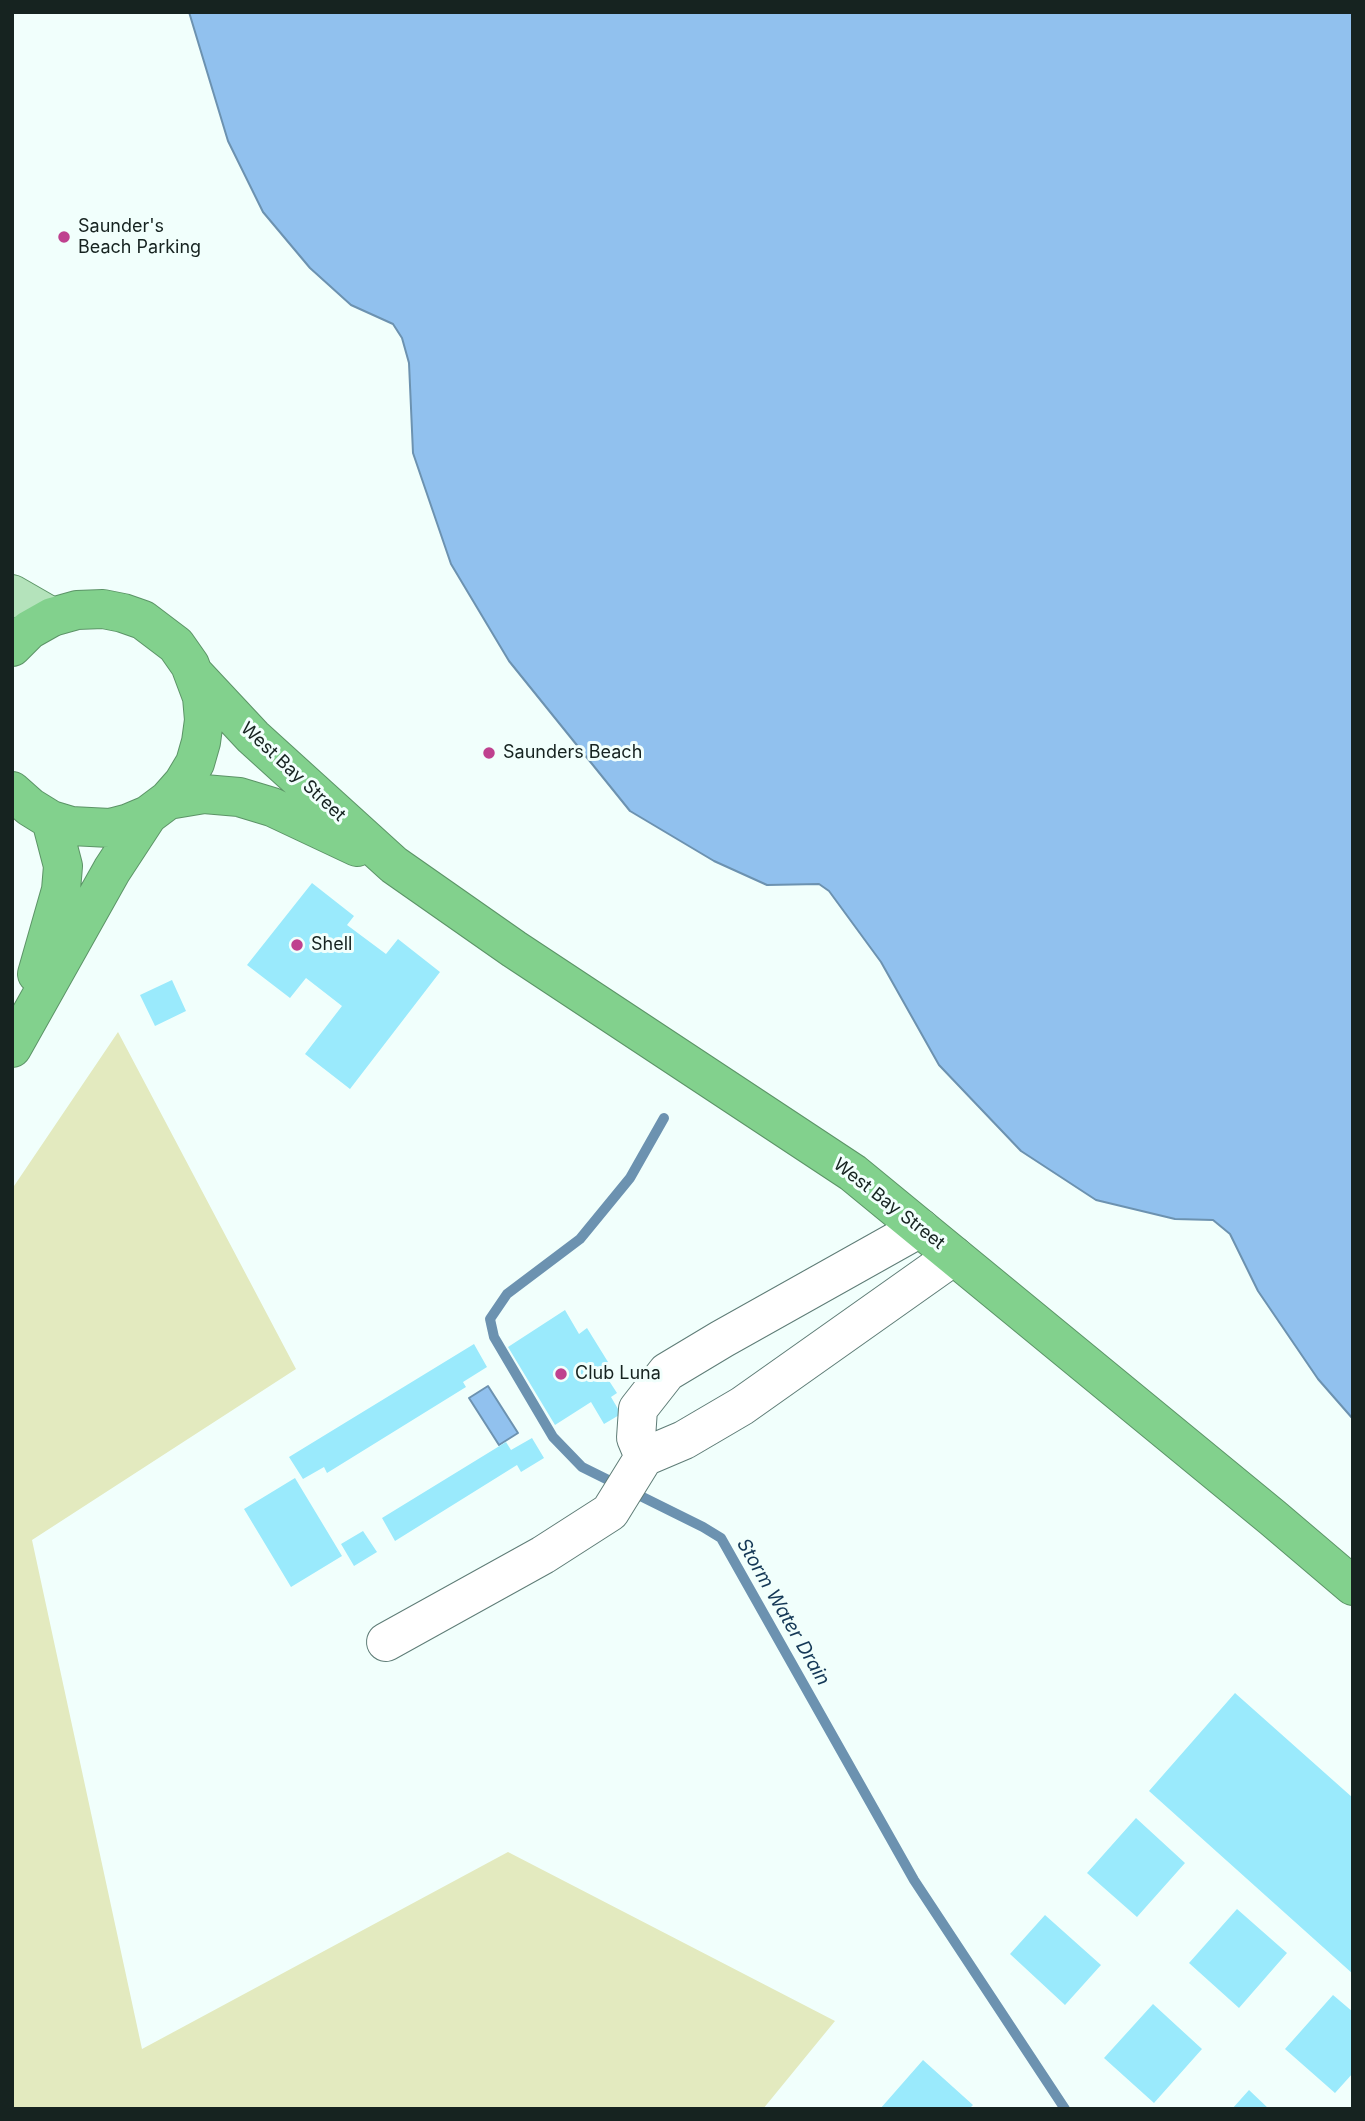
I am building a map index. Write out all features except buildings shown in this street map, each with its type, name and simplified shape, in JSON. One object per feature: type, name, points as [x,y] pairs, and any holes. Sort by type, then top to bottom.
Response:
[{"type":"highway","name":"West Bay Street","points":[[12,647],[29,631],[52,617],[77,610],[103,609],[123,613],[143,620],[160,631],[176,646],[195,676],[253,737],[394,864],[514,949],[853,1173],[1353,1586]]},
{"type":"highway","name":"West Bay Street","points":[[158,807],[183,783],[195,763],[201,742],[203,708],[195,676]]},
{"type":"highway","name":"West Bay Street","points":[[12,791],[51,820],[71,826],[110,828],[130,823],[158,807],[204,794],[239,797],[272,807],[394,864]]},
{"type":"highway","points":[[12,1047],[112,870],[158,807]]},
{"type":"highway","points":[[12,1047],[35,981],[61,890],[63,866],[51,820]]},
{"type":"main road","points":[[12,594],[52,617]]},
{"type":"lane","points":[[639,1465],[636,1438],[638,1409],[667,1372],[920,1228]]},
{"type":"lane","points":[[386,1642],[543,1555],[610,1512],[639,1465],[742,1406],[954,1256]]},
{"type":"green space","points":[[118,1032],[296,1369],[32,1540],[142,2049],[508,1852],[835,2021],[763,2109],[12,2109],[12,1189]]},
{"type":"water","points":[[189,12],[1353,12],[1353,1419],[1318,1379],[1258,1291],[1230,1234],[1213,1220],[1175,1219],[1096,1200],[1021,1151],[939,1065],[881,962],[829,891],[819,884],[767,885],[714,861],[630,811],[509,661],[451,564],[413,453],[409,363],[402,338],[393,324],[351,305],[310,268],[263,212],[228,141]]},
{"type":"water","points":[[488,1386],[518,1433],[499,1445],[469,1398]]},
{"type":"waterway","name":"Storm Water Drain","points":[[664,1118],[630,1178],[580,1239],[507,1294],[490,1319],[494,1337],[553,1437],[582,1467],[721,1538],[914,1880],[1065,2109]]},
{"type":"place","name":"Saunder's Beach Parking","points":[[64,237]]},
{"type":"place","name":"Saunders Beach","points":[[489,753]]},
{"type":"place","name":"Shell","points":[[297,945]]},
{"type":"place","name":"Club Luna","points":[[561,1374]]}]
